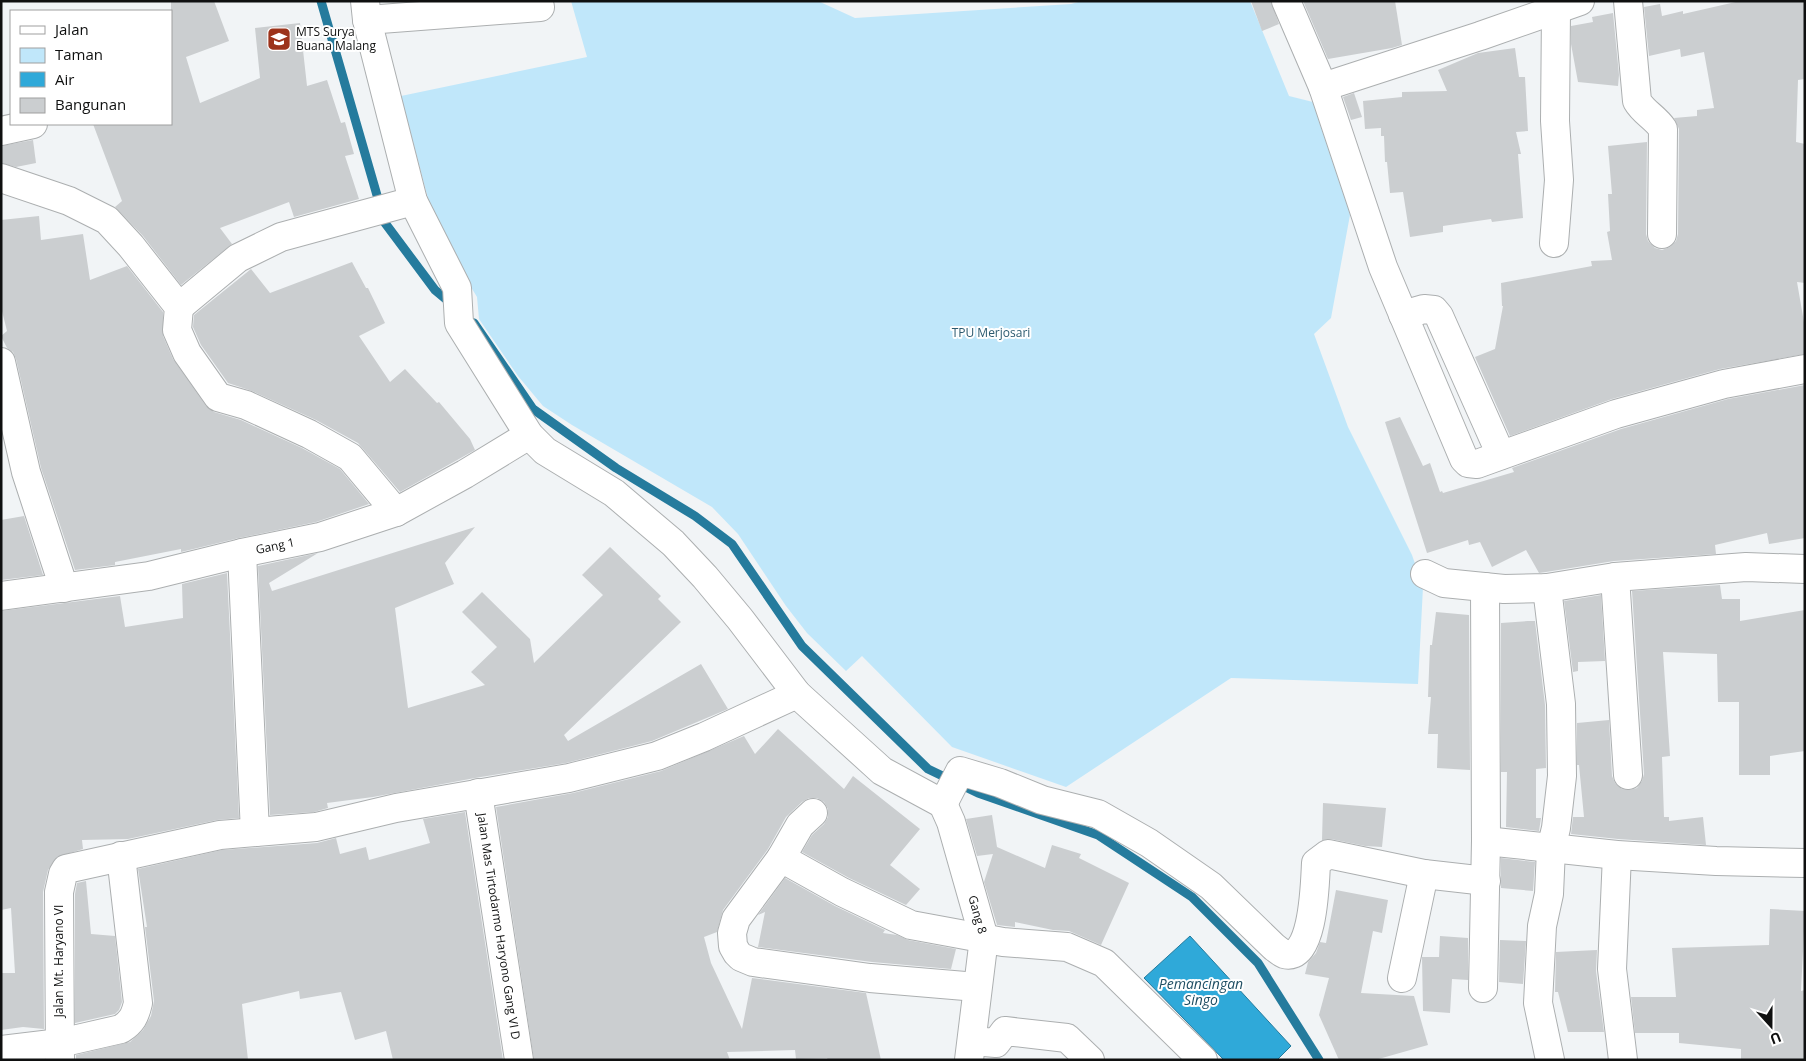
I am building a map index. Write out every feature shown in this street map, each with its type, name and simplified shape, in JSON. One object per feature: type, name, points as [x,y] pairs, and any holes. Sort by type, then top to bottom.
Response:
[{"type":"street","points":[[1286,1],[1323,87],[1383,267],[1464,459],[1468,463],[1477,464],[1634,409],[1724,384],[1805,369]]},
{"type":"street","points":[[1628,1],[1637,101],[1642,110],[1658,121],[1663,129],[1662,234]]},
{"type":"street","points":[[1323,87],[1568,6],[1555,121],[1559,180],[1554,243]]},
{"type":"street","points":[[540,7],[366,10],[404,203],[457,288],[460,323],[529,435],[545,451],[614,493],[673,543],[705,577],[740,619],[797,694],[882,771],[945,799],[960,771],[1000,783],[1042,800],[1098,814],[1149,843],[1211,886],[1274,947],[1284,954],[1294,954],[1302,947],[1307,936],[1316,863],[1328,854],[1424,874],[1486,881]]},
{"type":"street","points":[[1,131],[28,125]]},
{"type":"street","points":[[1,178],[69,201],[107,220],[131,246],[179,307],[177,330],[187,353],[218,397],[246,405],[309,434],[350,458],[396,512]]},
{"type":"street","points":[[179,307],[238,258],[272,241],[404,203]]},
{"type":"street","points":[[1,362],[26,472],[64,588]]},
{"type":"street","name":"Gang 1","points":[[1,596],[148,576],[242,552],[320,537],[396,512],[465,474],[529,435]]},
{"type":"street","points":[[242,552],[255,832]]},
{"type":"street","points":[[1425,574],[1444,583],[1504,589],[1547,588],[1615,577],[1746,567],[1805,569]]},
{"type":"street","points":[[1615,577],[1628,775]]},
{"type":"street","points":[[1483,988],[1486,881],[1485,587]]},
{"type":"street","points":[[1547,588],[1561,704],[1562,740],[1562,776],[1556,828],[1551,849],[1549,894],[1542,926],[1538,1003],[1550,1060]]},
{"type":"street","points":[[1,1050],[60,1051],[121,1029],[129,1024],[134,1017],[138,1003],[121,856],[220,835],[316,828],[396,808],[569,778],[657,756],[704,737],[797,694]]},
{"type":"street","name":"Jalan Mas Tirtodarmo Haryono Gang VI D","points":[[478,793],[519,1060]]},
{"type":"street","name":"Gang 8","points":[[945,799],[984,938],[977,987],[983,1051]]},
{"type":"street","points":[[813,812],[800,825],[781,858],[736,919],[732,933],[733,946],[736,953],[753,962],[870,978],[977,987]]},
{"type":"street","points":[[1486,841],[1551,849],[1716,862],[1805,863]]},
{"type":"street","points":[[1617,855],[1612,969],[1623,1060]]},
{"type":"street","name":"Jalan Mt. Haryano VI","points":[[60,1051],[59,892],[63,874],[66,869],[71,867],[121,856]]},
{"type":"street","points":[[781,858],[842,892],[911,925],[1003,942],[1067,947],[1104,963],[1203,1060]]},
{"type":"street","points":[[1402,978],[1424,874]]},
{"type":"street","points":[[983,1051],[1005,1031],[1067,1038],[1090,1060]]},
{"type":"green space","name":"TPU Merjosari","points":[[571,1],[818,1],[855,18],[1071,4],[1082,1],[1250,1],[1289,96],[1321,104],[1350,215],[1331,318],[1314,334],[1348,427],[1412,555],[1423,587],[1418,684],[1231,678],[1066,787],[952,747],[862,656],[846,671],[807,633],[786,606],[738,534],[712,507],[543,406],[518,376],[479,319],[477,297],[436,229],[401,96],[587,57]]},
{"type":"water","name":"Pemancingan Singo","points":[[1190,936],[1291,1046],[1277,1060],[1224,1060],[1144,978]]},
{"type":"building","points":[[171,1],[214,1],[229,41],[186,57],[200,103],[260,78],[255,28],[300,23],[307,86],[327,80],[341,123],[345,122],[354,154],[345,156],[359,199],[294,217],[289,202],[220,228],[232,244],[181,285],[143,236],[115,207],[122,201],[93,125],[172,125]]},
{"type":"building","points":[[1251,1],[1271,1],[1279,24],[1262,31]]},
{"type":"building","points":[[1303,1],[1395,1],[1402,45],[1328,59]]},
{"type":"building","points":[[1740,1],[1805,1],[1805,79],[1798,80],[1796,142],[1805,144],[1805,283],[1797,282],[1805,328],[1805,354],[1720,369],[1612,399],[1510,436],[1475,357],[1495,349],[1503,306],[1501,283],[1592,266],[1591,261],[1612,260],[1607,232],[1610,231],[1608,194],[1612,194],[1608,146],[1647,142],[1646,234],[1648,241],[1655,248],[1662,250],[1670,247],[1676,241],[1678,234],[1679,129],[1674,118],[1697,116],[1697,110],[1714,108],[1704,52],[1681,57],[1680,49],[1649,56],[1644,7],[1660,4],[1662,16],[1683,11],[1683,14]]},
{"type":"building","points":[[1613,13],[1619,75],[1618,86],[1578,82],[1571,44],[1571,26],[1593,22],[1592,17]]},
{"type":"building","points":[[1515,48],[1519,77],[1525,77],[1528,131],[1516,132],[1521,154],[1518,154],[1523,218],[1492,222],[1491,219],[1443,226],[1443,232],[1410,237],[1403,192],[1390,193],[1387,162],[1385,162],[1384,136],[1381,136],[1381,128],[1365,129],[1363,101],[1402,97],[1402,92],[1447,91],[1438,70],[1478,53]]},
{"type":"building","points":[[1354,93],[1362,117],[1351,120],[1343,97]]},
{"type":"building","points":[[33,140],[36,163],[16,167],[1,163],[1,146]]},
{"type":"building","points":[[39,216],[41,240],[83,234],[90,280],[127,266],[163,312],[163,336],[173,359],[206,406],[214,412],[241,420],[302,448],[340,469],[369,504],[316,522],[181,552],[181,549],[115,562],[115,565],[75,570],[41,468],[16,359],[13,352],[7,348],[1,336],[7,331],[1,307],[1,220]]},
{"type":"building","points":[[352,262],[366,288],[368,288],[385,323],[359,336],[390,382],[405,369],[437,403],[439,402],[470,439],[475,450],[400,492],[358,443],[316,420],[252,391],[228,383],[201,345],[193,327],[194,315],[251,269],[270,293]]},
{"type":"building","points":[[1805,385],[1805,538],[1769,544],[1767,533],[1715,545],[1716,554],[1614,561],[1539,573],[1526,550],[1492,567],[1480,542],[1469,545],[1468,540],[1427,553],[1385,422],[1400,417],[1423,466],[1430,463],[1440,492],[1442,491],[1443,493],[1514,472],[1512,468],[1621,429],[1728,399]]},
{"type":"building","points":[[24,516],[43,575],[1,580],[1,520]]},
{"type":"building","points":[[475,527],[445,563],[454,584],[395,608],[408,708],[485,685],[471,672],[497,647],[462,612],[482,592],[530,639],[534,663],[603,595],[582,575],[610,547],[661,596],[658,599],[681,622],[564,735],[568,741],[701,664],[728,709],[652,741],[566,763],[373,797],[327,803],[328,808],[314,812],[270,815],[258,566],[318,553],[269,583],[272,591]]},
{"type":"building","points":[[227,573],[239,818],[217,820],[128,839],[82,840],[83,849],[57,857],[48,870],[43,892],[44,1029],[23,1027],[1,1030],[1,973],[15,973],[11,908],[1,910],[1,611],[120,596],[125,627],[183,618],[182,584]]},
{"type":"building","points":[[1720,585],[1722,599],[1740,599],[1740,621],[1805,610],[1805,751],[1770,756],[1770,775],[1739,775],[1739,702],[1718,702],[1717,654],[1663,652],[1670,756],[1662,757],[1664,817],[1669,817],[1669,821],[1703,817],[1706,845],[1571,834],[1573,817],[1584,817],[1579,765],[1577,765],[1577,723],[1609,720],[1612,776],[1615,783],[1622,789],[1630,790],[1637,788],[1644,774],[1632,591]]},
{"type":"building","points":[[1601,595],[1605,661],[1578,662],[1578,671],[1573,672],[1564,601]]},
{"type":"building","points":[[1436,612],[1469,615],[1470,770],[1437,768],[1438,734],[1428,734],[1431,697],[1428,697],[1430,645],[1432,645]]},
{"type":"building","points":[[1535,621],[1545,705],[1546,768],[1536,769],[1536,818],[1541,818],[1539,831],[1506,827],[1507,772],[1501,772],[1501,623]]},
{"type":"building","points":[[778,729],[844,789],[853,776],[920,829],[890,865],[920,889],[906,905],[849,878],[802,852],[812,835],[824,824],[828,817],[828,809],[824,802],[817,798],[809,798],[786,817],[768,849],[723,910],[717,932],[704,937],[711,963],[742,1029],[752,978],[866,993],[881,1060],[796,1059],[795,1050],[727,1052],[730,1060],[534,1060],[496,807],[573,793],[661,771],[744,736],[755,754]]},
{"type":"building","points":[[1323,803],[1386,808],[1382,847],[1365,846],[1331,839],[1322,840]]},
{"type":"building","points":[[465,812],[503,1060],[393,1060],[386,1031],[355,1040],[341,992],[300,999],[299,991],[242,1004],[248,1060],[76,1060],[76,1055],[130,1042],[143,1030],[151,1016],[154,1001],[145,927],[147,927],[138,869],[222,850],[317,843],[336,838],[340,854],[366,847],[369,860],[430,843],[423,819]]},
{"type":"building","points":[[992,815],[997,847],[1045,868],[1052,845],[1081,854],[1079,858],[1129,883],[1101,945],[1069,931],[1053,930],[1015,922],[1015,927],[997,925],[984,882],[993,854],[977,856],[966,819]]},
{"type":"building","points":[[1501,858],[1535,862],[1533,891],[1501,888]]},
{"type":"building","points":[[785,878],[835,906],[885,930],[883,933],[956,949],[951,969],[872,962],[758,947],[765,912],[758,915]]},
{"type":"building","points":[[86,881],[91,934],[115,936],[122,1002],[115,1014],[75,1023],[75,894],[77,883]]},
{"type":"building","points":[[1336,890],[1388,900],[1382,933],[1373,931],[1361,993],[1414,996],[1428,1045],[1375,1060],[1339,1060],[1319,1015],[1329,978],[1305,974],[1308,962],[1316,953],[1320,942],[1326,943]]},
{"type":"building","points":[[1770,909],[1805,911],[1801,991],[1805,990],[1805,1060],[1741,1060],[1741,1049],[1679,1043],[1679,1033],[1635,1033],[1631,997],[1676,997],[1672,948],[1769,945]]},
{"type":"building","points":[[1440,936],[1468,938],[1468,980],[1452,979],[1450,1013],[1423,1011],[1422,957],[1439,957]]},
{"type":"building","points":[[1500,940],[1526,941],[1523,984],[1499,982]]},
{"type":"building","points":[[1597,950],[1596,971],[1604,1032],[1568,1032],[1558,992],[1555,992],[1556,952]]},
{"type":"waterway","points":[[321,1],[385,223],[435,290],[453,305]]},
{"type":"waterway","points":[[474,323],[533,409],[616,468],[695,516],[732,544],[802,646],[928,769],[978,793],[1098,835],[1192,897],[1258,963],[1319,1060]]},
{"type":"place","name":"MTS Surya Buana Malang","points":[[279,39]]}]
